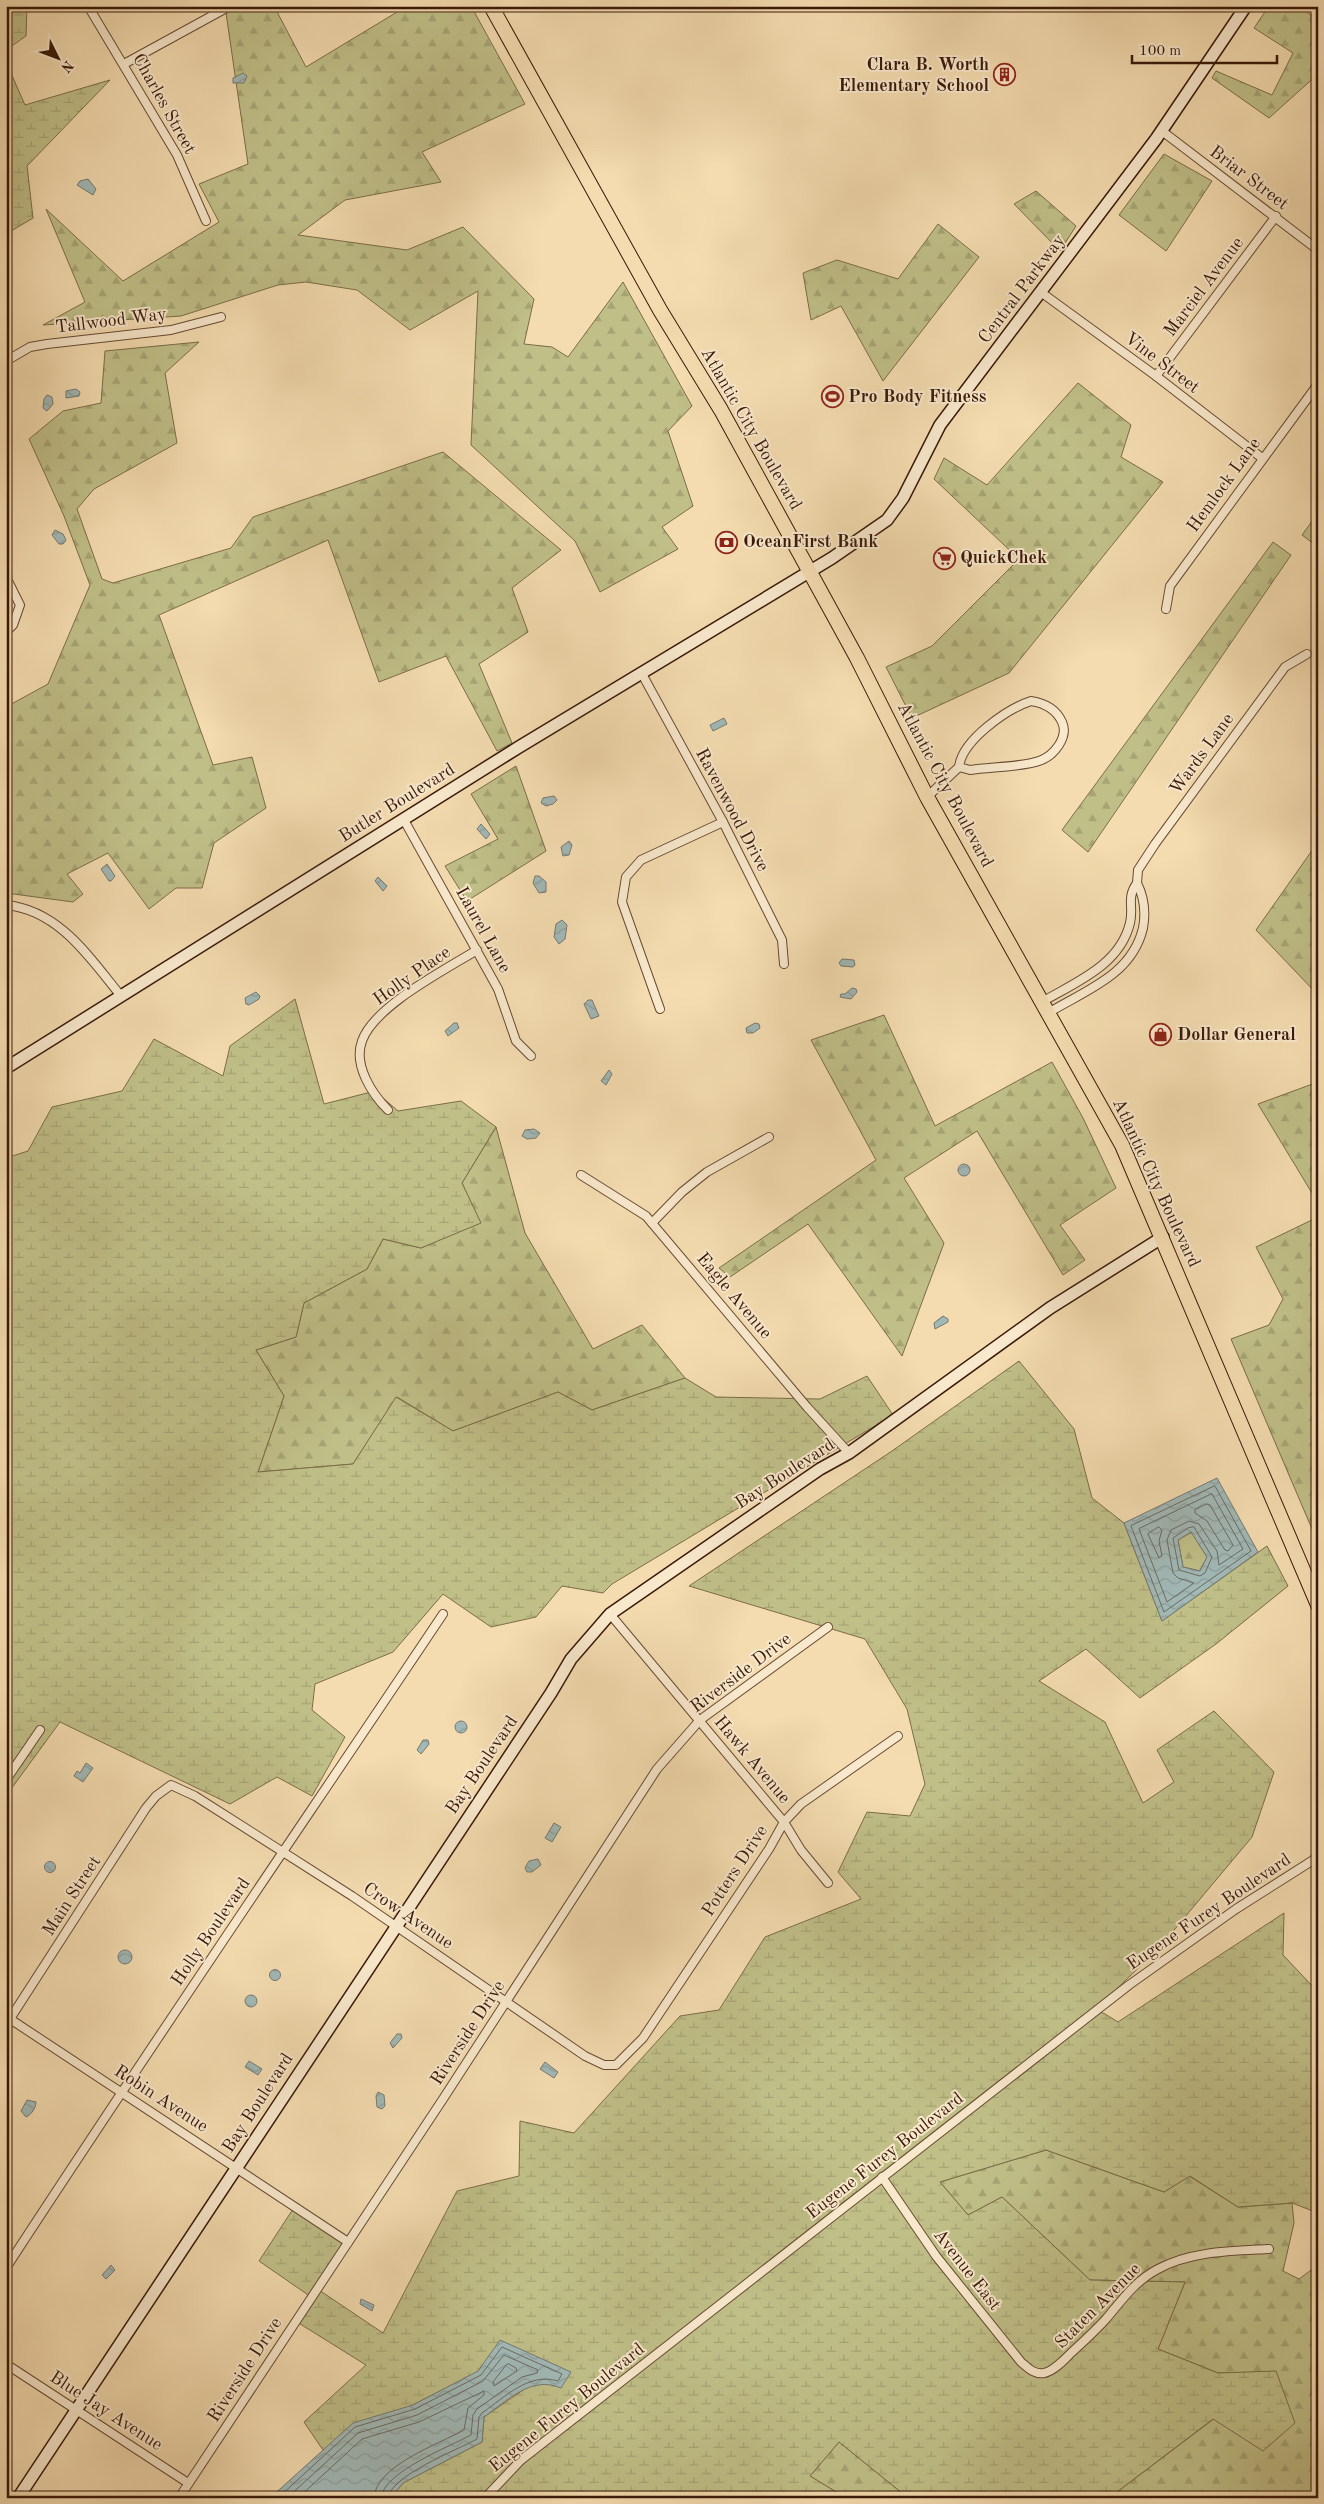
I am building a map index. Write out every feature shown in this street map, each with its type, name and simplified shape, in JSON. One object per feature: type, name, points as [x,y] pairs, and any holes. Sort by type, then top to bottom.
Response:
[{"type":"highway","name":"Atlantic City Boulevard","points":[[491,6],[660,310],[721,410],[858,658],[927,797],[1122,1144],[1163,1237],[1230,1402],[1318,1605]]},
{"type":"street","name":"Charles Street","points":[[88,6],[177,155],[206,221]]},
{"type":"street","points":[[124,64],[230,6]]},
{"type":"street","name":"Central Parkway","points":[[809,571],[872,532],[891,516],[903,498],[940,425],[1042,293],[1162,131],[1246,6]]},
{"type":"street","name":"Briar Street","points":[[1162,131],[1276,216],[1318,250]]},
{"type":"street","name":"Marciel Avenue","points":[[1156,376],[1276,216]]},
{"type":"street","name":"Vine Street","points":[[1042,293],[1156,376],[1262,458]]},
{"type":"street","name":"Tallwood Way","points":[[6,361],[30,347],[171,330],[221,317]]},
{"type":"street","name":"Hemlock Lane","points":[[1166,609],[1170,586],[1318,384]]},
{"type":"street","name":"Butler Boulevard","points":[[6,1068],[519,747],[809,571]]},
{"type":"street","points":[[6,577],[20,605],[13,625],[6,632]]},
{"type":"street","name":"Wards Lane","points":[[1045,1008],[1112,958],[1121,947],[1131,921],[1130,892],[1136,883],[1138,870],[1279,675],[1294,660],[1307,654]]},
{"type":"street","name":"Ravenwood Drive","points":[[642,674],[723,822],[782,940],[784,964]]},
{"type":"street","points":[[927,797],[959,766],[960,758],[966,748],[979,734],[1017,706],[1031,701],[1043,703],[1061,720],[1064,730],[1063,739],[1054,751],[1040,761],[970,770],[959,766]]},
{"type":"street","name":"Laurel Lane","points":[[404,820],[498,988],[516,1041],[531,1056]]},
{"type":"street","points":[[660,1009],[622,902],[626,877],[641,860],[723,822]]},
{"type":"street","points":[[1045,1008],[1119,971],[1132,957],[1140,939],[1144,921],[1143,896],[1136,883]]},
{"type":"street","points":[[6,905],[34,910],[57,924],[82,948],[121,996]]},
{"type":"street","name":"Holly Place","points":[[388,1110],[377,1099],[363,1069],[361,1043],[367,1030],[396,1001],[477,950]]},
{"type":"street","points":[[652,1223],[682,1192],[708,1172],[769,1136]]},
{"type":"street","name":"Eagle Avenue","points":[[581,1175],[633,1207],[652,1223],[807,1407],[849,1453]]},
{"type":"street","name":"Bay Boulevard","points":[[18,2498],[551,1693],[572,1658],[610,1614],[820,1469],[849,1453],[1050,1308],[1163,1237]]},
{"type":"street","name":"Holly Boulevard","points":[[6,2268],[224,1937],[284,1853],[443,1614]]},
{"type":"street","name":"Hawk Avenue","points":[[610,1614],[784,1822],[802,1850],[828,1883]]},
{"type":"street","name":"Riverside Drive","points":[[179,2498],[657,1769],[700,1720],[828,1626]]},
{"type":"street","points":[[6,1780],[40,1730]]},
{"type":"street","name":"Potters Drive","points":[[629,2054],[643,2038],[758,1866],[784,1822],[801,1804],[898,1736]]},
{"type":"street","name":"Crow Avenue","points":[[166,1787],[176,1786],[195,1796],[284,1853],[395,1926],[585,2056],[604,2066],[616,2065],[629,2054]]},
{"type":"street","name":"Main Street","points":[[8,2020],[146,1808],[166,1787]]},
{"type":"street","name":"Eugene Furey Boulevard","points":[[485,2498],[522,2460],[1129,1985],[1236,1910],[1318,1857]]},
{"type":"street","name":"Robin Avenue","points":[[8,2020],[123,2092],[348,2242]]},
{"type":"street","name":"Avenue East","points":[[882,2177],[936,2256],[1021,2362],[1031,2371],[1037,2373]]},
{"type":"street","name":"Staten Avenue","points":[[1037,2373],[1044,2373],[1061,2363],[1096,2330],[1136,2284],[1159,2268],[1195,2256],[1224,2251],[1269,2249]]},
{"type":"street","name":"Blue Jay Avenue","points":[[6,2364],[76,2408],[188,2484]]},
{"type":"green space","points":[[6,6],[27,6],[26,36],[6,50]]},
{"type":"green space","points":[[225,6],[274,6],[306,67],[407,6],[471,6],[525,104],[422,152],[441,182],[345,200],[298,235],[407,250],[463,227],[534,299],[524,344],[552,347],[568,357],[623,282],[692,406],[668,431],[693,506],[662,527],[678,549],[600,592],[575,541],[471,445],[478,291],[410,330],[357,290],[306,282],[278,285],[181,316],[43,325],[85,302],[46,209],[123,281],[219,222],[199,184],[248,164]]},
{"type":"green space","points":[[1269,6],[1298,6],[1318,20],[1318,74],[1269,118],[1212,78],[1216,71],[1272,95],[1293,53],[1254,28]]},
{"type":"green space","points":[[6,62],[25,105],[110,80],[27,166],[33,218],[6,234]]},
{"type":"green space","points":[[1164,154],[1212,181],[1166,251],[1119,215]]},
{"type":"green space","points":[[1036,191],[1076,226],[1060,251],[1014,204]]},
{"type":"green space","points":[[938,224],[979,257],[883,381],[841,306],[811,320],[803,273],[837,260],[898,279]]},
{"type":"green space","points":[[199,342],[165,373],[177,443],[94,489],[77,509],[102,579],[113,583],[231,548],[253,517],[443,452],[561,550],[512,588],[528,632],[479,664],[512,743],[497,751],[446,656],[379,682],[328,540],[159,615],[213,765],[252,757],[266,808],[214,843],[202,888],[176,888],[149,909],[108,853],[67,874],[83,894],[73,902],[6,893],[6,707],[48,684],[90,585],[64,516],[29,439],[63,411],[101,403],[105,351]]},
{"type":"green space","points":[[1078,383],[1131,425],[1121,457],[1163,482],[1009,673],[912,718],[886,667],[932,646],[1019,559],[934,479],[944,458],[987,485]]},
{"type":"green space","points":[[1318,513],[1318,547],[1302,535]]},
{"type":"green space","points":[[1273,542],[1291,555],[1088,852],[1062,830]]},
{"type":"green space","points":[[516,766],[546,851],[467,901],[445,866],[498,839],[471,794]]},
{"type":"green space","points":[[1318,842],[1318,995],[1256,930]]},
{"type":"green space","points":[[295,999],[324,1104],[375,1091],[398,1111],[461,1101],[496,1127],[462,1183],[481,1223],[421,1248],[383,1239],[367,1269],[304,1303],[296,1337],[256,1350],[284,1396],[258,1472],[353,1464],[396,1397],[453,1431],[558,1392],[592,1410],[685,1378],[716,1397],[820,1399],[867,1376],[893,1415],[612,1584],[603,1593],[562,1586],[536,1617],[491,1627],[443,1594],[393,1652],[315,1684],[312,1710],[345,1737],[312,1796],[277,1777],[230,1804],[60,1722],[6,1796],[6,1158],[28,1151],[52,1107],[122,1091],[154,1039],[223,1076],[230,1046]]},
{"type":"green space","points":[[884,1015],[935,1126],[1052,1062],[1083,1118],[1116,1188],[1060,1225],[1085,1260],[1063,1275],[977,1131],[904,1178],[944,1243],[902,1356],[808,1224],[730,1277],[719,1268],[876,1160],[811,1040]]},
{"type":"green space","points":[[1318,1082],[1318,1203],[1258,1104]]},
{"type":"green space","points":[[496,1127],[525,1233],[593,1349],[642,1325],[685,1378],[592,1410],[558,1392],[453,1431],[397,1397],[353,1464],[258,1472],[284,1396],[256,1350],[296,1337],[304,1303],[367,1269],[383,1239],[421,1248],[480,1222],[462,1183]]},
{"type":"green space","points":[[1318,1217],[1318,1543],[1231,1339],[1269,1325],[1283,1299],[1256,1247]]},
{"type":"green space","points":[[1019,1361],[1074,1429],[1092,1498],[1124,1523],[1162,1621],[1267,1546],[1288,1586],[1216,1644],[1140,1698],[1086,1649],[1039,1681],[1105,1722],[1143,1803],[1174,1782],[1157,1750],[1214,1711],[1274,1772],[1252,1837],[1159,1948],[1095,2010],[1118,2022],[1284,1913],[1283,1955],[1318,1992],[1318,2158],[1313,2166],[1318,2170],[1318,2213],[1292,2203],[1238,2207],[1190,2176],[1164,2192],[1046,2150],[940,2182],[968,2215],[1002,2197],[1090,2280],[1185,2282],[1158,2349],[1218,2373],[1276,2371],[1295,2423],[1263,2451],[1213,2419],[1109,2498],[941,2498],[902,2493],[839,2442],[810,2476],[846,2498],[391,2498],[403,2483],[482,2442],[484,2417],[539,2379],[571,2372],[478,2372],[323,2450],[304,2422],[366,2365],[297,2322],[314,2299],[259,2261],[297,2203],[351,2243],[319,2290],[383,2333],[457,2191],[519,2176],[520,2121],[574,2133],[680,2016],[719,2010],[765,1937],[861,1899],[838,1872],[867,1812],[910,1816],[925,1784],[907,1709],[865,1639],[689,1586],[892,1451]]},
{"type":"green space","points":[[1192,1532],[1207,1557],[1200,1571],[1183,1567],[1178,1540]]},
{"type":"green space","points":[[1046,2150],[1164,2192],[1189,2176],[1238,2207],[1292,2203],[1294,2223],[1283,2271],[1299,2279],[1318,2265],[1318,2498],[1109,2498],[1276,2372],[1218,2373],[1158,2349],[1185,2282],[1090,2280],[1002,2197],[968,2215],[940,2182]]},
{"type":"green space","points":[[839,2442],[902,2493],[941,2498],[846,2498],[810,2476]]},
{"type":"water","points":[[243,73],[247,76],[244,83],[233,83],[233,78]]},
{"type":"water","points":[[88,179],[96,189],[93,195],[77,185],[80,181]]},
{"type":"water","points":[[76,389],[80,392],[79,396],[66,398],[66,391]]},
{"type":"water","points":[[47,395],[52,397],[53,404],[47,411],[43,408],[44,399]]},
{"type":"water","points":[[55,530],[63,534],[66,540],[63,544],[59,544],[52,535]]},
{"type":"water","points":[[724,718],[727,724],[713,731],[710,725]]},
{"type":"water","points":[[554,796],[557,800],[553,804],[546,806],[541,803],[543,798]]},
{"type":"water","points":[[481,824],[490,834],[486,839],[477,829]]},
{"type":"water","points":[[569,841],[572,845],[569,855],[563,856],[561,847]]},
{"type":"water","points":[[107,864],[115,876],[111,881],[109,881],[101,869]]},
{"type":"water","points":[[535,876],[539,876],[546,882],[546,892],[539,893],[533,883]]},
{"type":"water","points":[[378,877],[387,886],[383,891],[375,881]]},
{"type":"water","points":[[562,920],[567,925],[565,939],[559,944],[554,937],[556,924]]},
{"type":"water","points":[[842,959],[854,960],[855,965],[853,967],[841,966],[839,963]]},
{"type":"water","points":[[852,988],[856,989],[857,992],[851,999],[840,997],[841,994],[845,994]]},
{"type":"water","points":[[256,992],[260,996],[259,999],[249,1005],[246,1004],[245,998]]},
{"type":"water","points":[[588,1000],[592,1000],[599,1016],[591,1019],[584,1004]]},
{"type":"water","points":[[454,1023],[457,1023],[459,1028],[448,1036],[445,1031]]},
{"type":"water","points":[[755,1023],[759,1024],[760,1028],[753,1033],[747,1033],[746,1028]]},
{"type":"water","points":[[609,1070],[612,1074],[606,1085],[601,1081]]},
{"type":"water","points":[[534,1129],[540,1133],[536,1138],[527,1139],[522,1136],[525,1130]]},
{"type":"water","points":[[964,1164],[970,1170],[964,1176],[958,1170]]},
{"type":"water","points":[[943,1316],[948,1319],[948,1322],[935,1329],[934,1323]]},
{"type":"water","points":[[1217,1478],[1258,1552],[1162,1621],[1124,1523]],"holes":[[[1191,1532],[1207,1557],[1200,1571],[1183,1567],[1178,1540]]]},
{"type":"water","points":[[459,1721],[463,1721],[467,1727],[463,1733],[459,1733],[455,1729],[455,1725]]},
{"type":"water","points":[[423,1740],[428,1740],[429,1744],[421,1754],[417,1750]]},
{"type":"water","points":[[86,1763],[93,1768],[83,1782],[74,1776],[77,1771],[80,1773]]},
{"type":"water","points":[[554,1823],[561,1827],[552,1842],[545,1838]]},
{"type":"water","points":[[538,1859],[541,1865],[532,1872],[527,1872],[525,1868],[529,1861]]},
{"type":"water","points":[[48,1862],[52,1862],[55,1867],[54,1871],[48,1872],[45,1869],[45,1865]]},
{"type":"water","points":[[125,1950],[130,1952],[132,1957],[130,1962],[125,1964],[120,1962],[118,1957],[120,1952]]},
{"type":"water","points":[[275,1969],[281,1975],[275,1981],[269,1975]]},
{"type":"water","points":[[249,1995],[253,1995],[257,2001],[253,2007],[249,2007],[245,2003],[245,1999]]},
{"type":"water","points":[[397,2034],[401,2034],[402,2038],[393,2048],[390,2043]]},
{"type":"water","points":[[249,2061],[262,2069],[258,2075],[245,2067]]},
{"type":"water","points":[[545,2062],[558,2072],[554,2078],[540,2069]]},
{"type":"water","points":[[378,2092],[384,2095],[385,2106],[382,2109],[377,2107],[376,2096]]},
{"type":"water","points":[[27,2100],[36,2102],[33,2111],[26,2117],[21,2111]]},
{"type":"water","points":[[111,2265],[115,2270],[106,2279],[102,2275]]},
{"type":"water","points":[[361,2299],[374,2305],[372,2311],[360,2304]]},
{"type":"water","points":[[500,2340],[571,2372],[561,2388],[540,2385],[530,2387],[511,2397],[484,2417],[482,2442],[403,2483],[391,2498],[270,2498],[353,2423],[413,2405],[478,2371]]},
{"type":"place","name":"Clara B. Worth Elementary School","points":[[1005,75]]},
{"type":"place","name":"Pro Body Fitness","points":[[832,397]]},
{"type":"place","name":"OceanFirst Bank","points":[[727,542]]},
{"type":"place","name":"QuickChek","points":[[944,558]]},
{"type":"place","name":"Dollar General","points":[[1161,1035]]}]
